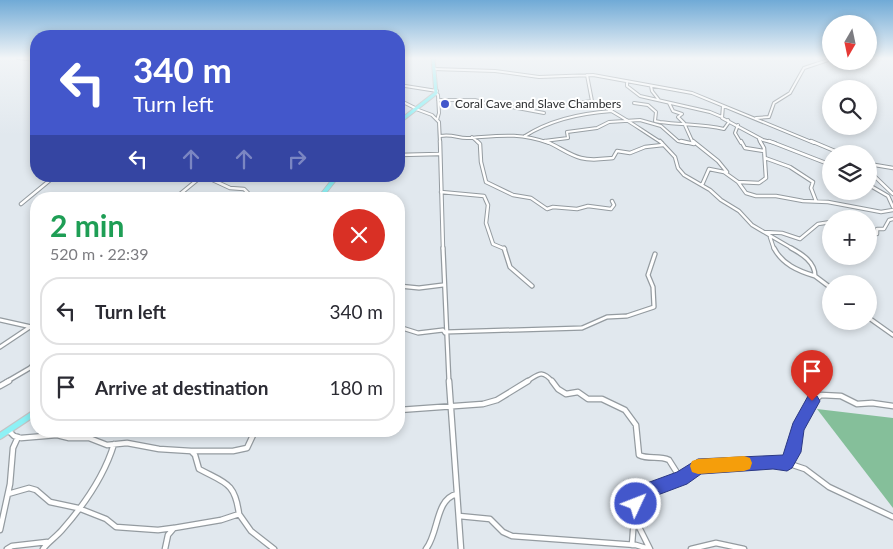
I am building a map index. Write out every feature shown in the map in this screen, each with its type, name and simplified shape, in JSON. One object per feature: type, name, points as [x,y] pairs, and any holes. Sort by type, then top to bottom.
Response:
[{"type":"main road","points":[[405,117],[436,92],[435,84]]},
{"type":"main road","points":[[324,192],[332,182]]},
{"type":"main road","points":[[0,436],[30,416]]},
{"type":"street","points":[[589,84],[592,101]]},
{"type":"street","points":[[627,84],[627,86],[640,96],[710,112],[757,136],[822,161]]},
{"type":"street","points":[[632,84],[692,93],[822,146]]},
{"type":"street","points":[[756,118],[770,117],[774,103],[790,93],[795,84]]},
{"type":"street","points":[[651,86],[652,91],[659,100]]},
{"type":"street","points":[[405,87],[436,92],[438,94],[439,113],[437,120],[440,136],[439,154],[446,333],[461,549]]},
{"type":"street","points":[[438,100],[475,100],[488,104],[504,103],[512,107],[544,113]]},
{"type":"street","points":[[577,103],[592,101],[613,110],[645,134],[660,142],[676,157],[676,165],[684,175],[739,211],[752,225],[804,255],[815,269],[815,276]]},
{"type":"street","points":[[405,103],[432,115],[437,120]]},
{"type":"street","points":[[634,103],[650,106],[656,112],[656,121],[685,125],[704,124],[724,129],[729,122],[728,120]]},
{"type":"street","points":[[669,103],[673,111],[682,114],[678,117],[685,125],[694,144]]},
{"type":"street","points":[[722,118],[723,105]]},
{"type":"street","points":[[525,137],[543,127],[574,117],[583,116],[594,111],[613,110]]},
{"type":"street","points":[[544,141],[568,138],[567,132],[597,128],[609,122],[627,120],[647,121],[666,130],[678,141],[694,144],[718,161],[746,193],[756,196],[771,195],[881,212],[893,209],[892,200],[878,187],[879,182],[893,194]]},
{"type":"street","points":[[738,125],[735,133],[745,148],[764,151]]},
{"type":"street","points":[[440,136],[451,134],[463,138],[499,134],[525,137],[559,146],[574,156],[594,160],[613,158],[617,151],[630,153],[645,146],[663,145]]},
{"type":"street","points":[[738,182],[759,183],[766,178],[764,151],[757,136]]},
{"type":"street","points":[[472,137],[480,144],[481,162],[486,182],[513,195],[531,198],[542,207],[549,209],[553,207],[577,209],[588,206],[611,209],[614,205],[612,201]]},
{"type":"street","points":[[405,155],[439,154]]},
{"type":"street","points":[[765,158],[789,165],[813,182],[811,188],[817,201]]},
{"type":"street","points":[[877,165],[893,167]]},
{"type":"street","points":[[702,185],[709,169],[730,174]]},
{"type":"street","points":[[35,192],[48,182]]},
{"type":"street","points":[[183,192],[195,182]]},
{"type":"street","points":[[216,182],[230,188],[244,189],[247,192]]},
{"type":"street","points":[[877,189],[883,192]]},
{"type":"street","points":[[441,192],[484,196],[487,200],[489,211],[486,223],[493,237],[493,244],[505,248],[510,267],[532,286]]},
{"type":"street","points":[[20,204],[30,196]]},
{"type":"street","points":[[877,229],[884,229],[889,220],[893,219]]},
{"type":"street","points":[[763,232],[782,233],[800,239],[811,227],[822,222]]},
{"type":"street","points":[[770,237],[772,244],[784,262],[800,272],[815,276],[822,281]]},
{"type":"street","points":[[405,329],[415,333],[443,330],[446,333],[582,328],[607,317],[637,314],[654,307],[653,287],[648,275],[655,254]]},
{"type":"street","points":[[405,287],[419,288],[444,285]]},
{"type":"street","points":[[0,320],[30,327]]},
{"type":"street","points":[[877,323],[893,334]]},
{"type":"street","points":[[0,347],[30,327]]},
{"type":"street","points":[[0,386],[30,368]]},
{"type":"street","points":[[405,409],[483,404],[497,400],[531,379],[535,374],[547,375],[560,392],[568,395],[578,392],[588,399],[602,399],[624,410],[636,425],[639,455],[648,458],[654,456],[668,459],[673,462],[681,478]]},
{"type":"street","points":[[787,463],[793,452],[794,436],[809,405],[821,395],[841,396],[857,404],[872,403],[893,406]]},
{"type":"street","points":[[9,430],[18,437],[44,437]]},
{"type":"street","points":[[0,530],[8,494],[12,452],[18,437]]},
{"type":"street","points":[[65,437],[89,438],[107,445],[128,443],[160,449],[233,452],[247,448],[252,437]]},
{"type":"street","points":[[43,549],[89,496],[106,468],[114,444]]},
{"type":"street","points":[[191,451],[195,455],[198,469],[228,485],[234,491],[240,514],[251,532],[274,549]]},
{"type":"street","points":[[632,545],[637,500],[642,493],[681,478],[698,466],[787,463],[805,469],[829,487],[893,517]]},
{"type":"street","points":[[8,494],[29,488],[36,490],[50,502],[78,508],[106,519],[116,527],[127,529],[158,530],[174,528],[220,520],[240,514]]},
{"type":"street","points":[[426,549],[434,537],[442,501],[450,494],[457,494]]},
{"type":"street","points":[[459,516],[490,519],[503,532],[512,536],[632,545],[649,549]]},
{"type":"street","points":[[634,517],[649,549]]},
{"type":"street","points":[[165,549],[168,536],[174,528]]},
{"type":"street","points":[[7,549],[12,546],[48,542]]},
{"type":"street","points":[[692,549],[716,543],[744,549]]},
{"type":"green space","points":[[817,409],[893,418],[893,508]]},
{"type":"slow traffic","points":[[698,466],[744,463]]},
{"type":"place","name":"Coral Cave and Slave Chambers","points":[[445,104]]},
{"type":"route","points":[[636,504],[642,493],[666,482],[681,478],[698,466],[787,463],[793,452],[794,436],[812,401]]}]
